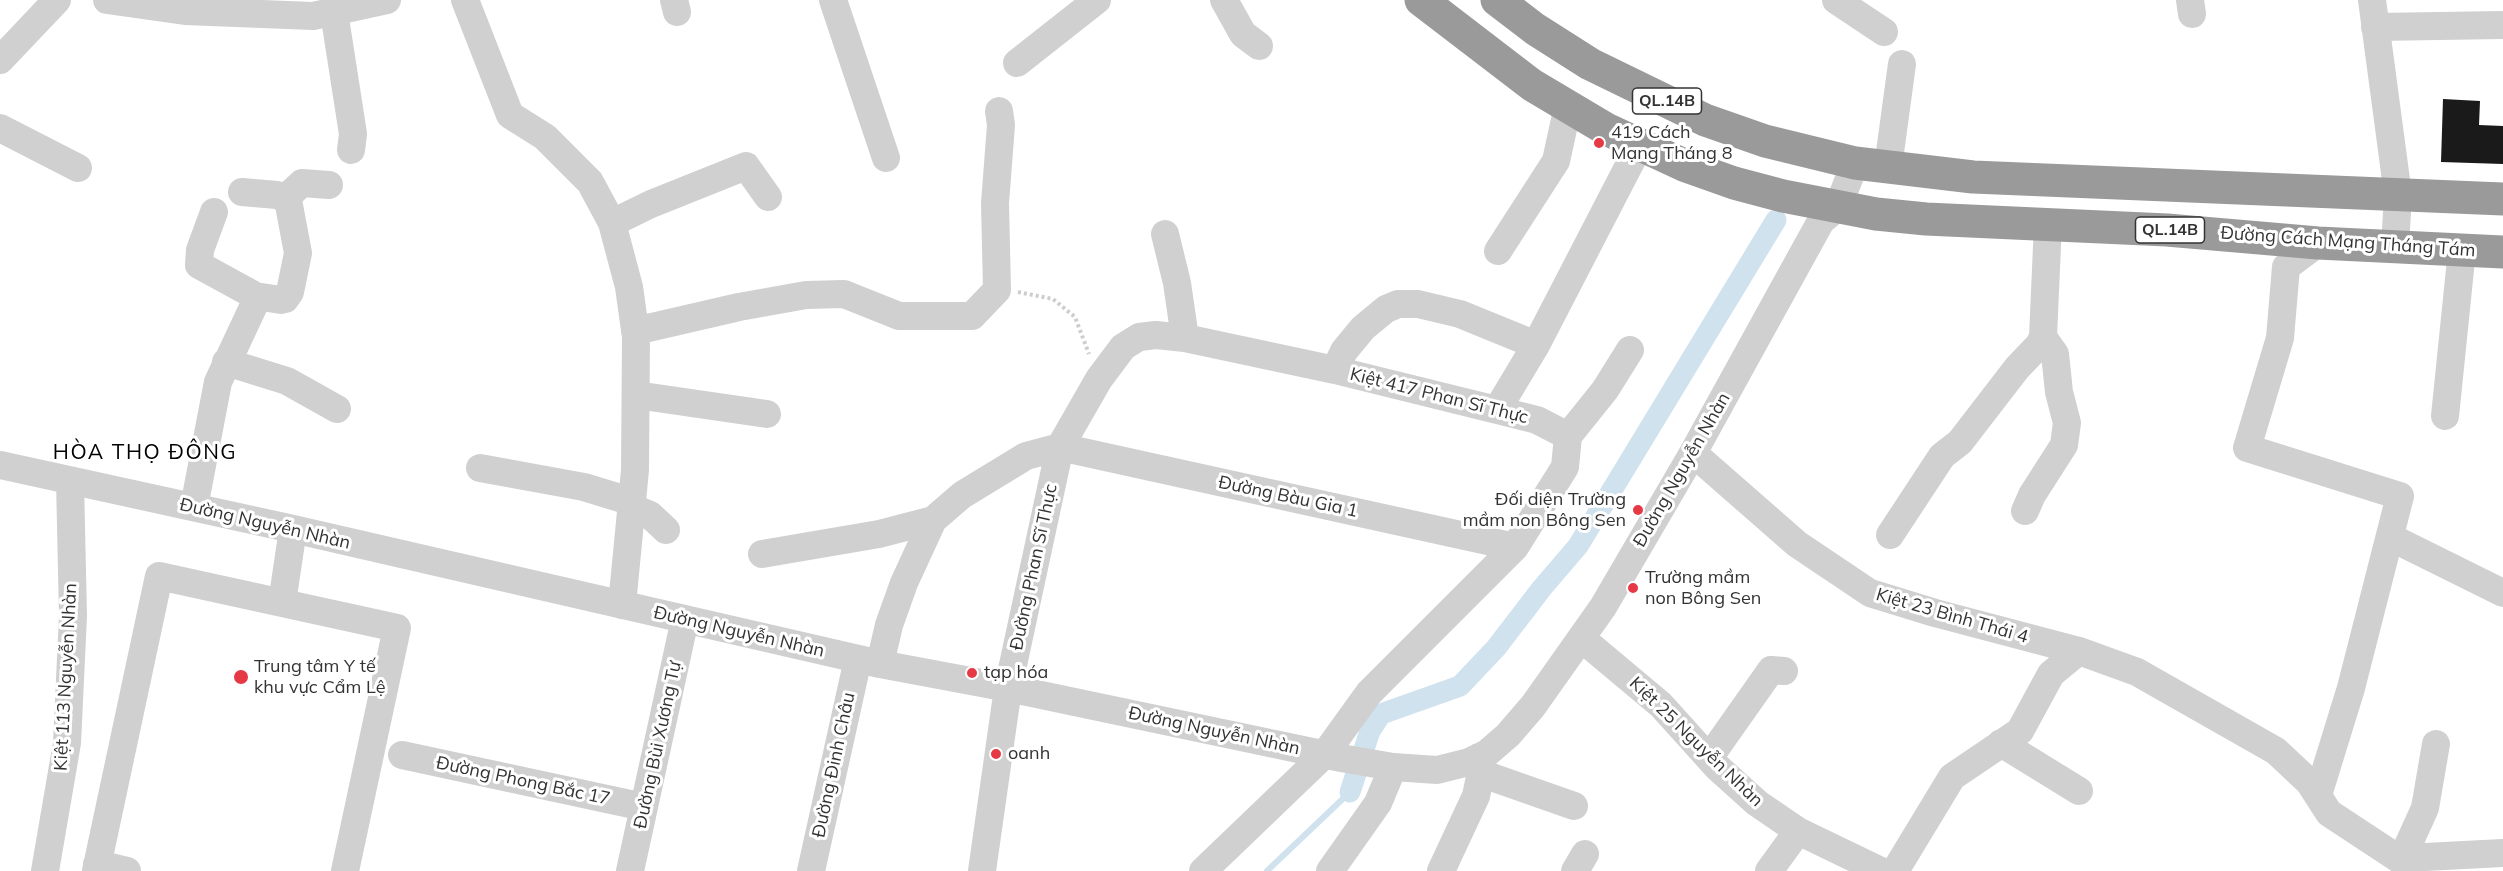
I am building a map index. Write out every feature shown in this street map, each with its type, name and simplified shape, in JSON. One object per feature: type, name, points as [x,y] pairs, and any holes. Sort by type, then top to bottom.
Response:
[{"type":"highway","name":"Đường Cách Mạng Tháng Tám","points":[[1421,0],[1491,55],[1568,106],[1639,146],[1734,183],[1838,207],[1926,219],[2048,223],[2318,243],[2503,252]]},
{"type":"highway","name":"QL.14B","points":[[1497,0],[1535,29],[1590,64],[1706,120],[1765,141],[1855,163],[1973,177],[2503,199]]},
{"type":"street","points":[[0,60],[57,0]]},
{"type":"street","points":[[107,0],[185,11],[259,16],[314,16],[387,0]]},
{"type":"street","points":[[465,0],[510,115],[545,137],[590,182],[612,223],[629,286],[635,334],[636,395],[633,505],[622,605]]},
{"type":"street","points":[[833,0],[886,158]]},
{"type":"street","points":[[1017,63],[1097,0]]},
{"type":"street","points":[[1224,0],[1243,34],[1259,46]]},
{"type":"street","points":[[1836,0],[1884,32]]},
{"type":"street","points":[[334,12],[353,134],[351,150]]},
{"type":"street","points":[[2395,246],[2398,195],[2374,14],[2503,25]]},
{"type":"street","points":[[1888,168],[1902,64]]},
{"type":"street","points":[[1498,251],[1556,161],[1568,106]]},
{"type":"street","points":[[635,334],[739,307],[806,295],[844,294],[899,316],[972,316],[997,290],[995,203],[1001,125],[999,111]]},
{"type":"street","points":[[0,128],[78,168]]},
{"type":"street","points":[[1497,410],[1536,345],[1639,146]]},
{"type":"street","name":"Đường Nguyễn Nhàn","points":[[0,465],[293,529],[869,661],[1333,756],[1388,766],[1437,770],[1480,765],[1533,706],[1603,608],[1693,453],[1821,221],[1838,207],[1855,163]]},
{"type":"street","points":[[612,223],[651,204],[746,166],[768,197]]},
{"type":"street","points":[[214,212],[200,250],[200,265],[255,296],[281,300],[290,292],[298,253],[288,200],[294,189],[302,183],[329,185]]},
{"type":"street","points":[[242,192],[264,193],[288,200]]},
{"type":"street","points":[[1890,535],[1942,456],[1960,442],[2017,368],[2039,345],[2043,337],[2048,223]]},
{"type":"street","points":[[1165,234],[1177,283],[1185,338]]},
{"type":"street","points":[[2318,243],[2286,267],[2280,338],[2247,448],[2400,496],[2351,688],[2318,795]]},
{"type":"street","points":[[2445,416],[2462,250]]},
{"type":"street","points":[[194,507],[212,401],[226,362],[254,308],[255,296]]},
{"type":"street","points":[[1335,370],[1344,351],[1363,328],[1386,309],[1398,304],[1418,304],[1460,314],[1536,345]]},
{"type":"street","name":"Kiệt 417 Phan Sĩ Thực","points":[[1060,447],[1099,379],[1124,347],[1139,337],[1156,335],[1185,338],[1335,370],[1537,420],[1568,436]]},
{"type":"street","points":[[2025,512],[2031,495],[2064,446],[2067,423],[2059,392],[2055,354],[2043,337]]},
{"type":"street","points":[[1203,871],[1333,756],[1369,693],[1515,547],[1565,467],[1568,436],[1605,390],[1630,350]]},
{"type":"street","points":[[226,362],[287,381],[337,409]]},
{"type":"street","points":[[636,395],[767,414]]},
{"type":"street","points":[[762,554],[879,534],[933,520],[962,495],[1026,456],[1060,447]]},
{"type":"street","name":"Đường Bàu Gia 1","points":[[1060,447],[1515,547]]},
{"type":"street","name":"Đường Phan Sĩ Thực","points":[[982,871],[1008,688],[1060,447]]},
{"type":"street","name":"Kiệt 23 Bình Thái 4","points":[[1693,453],[1797,544],[1870,593],[1935,613],[2079,651],[2137,672],[2276,751],[2309,782],[2329,813],[2406,866]]},
{"type":"street","points":[[480,468],[584,487],[633,505],[650,515],[666,530]]},
{"type":"street","name":"Kiệt 113 Nguyễn Nhàn","points":[[45,871],[67,743],[73,616],[70,481]]},
{"type":"street","name":"Đường Đinh Châu","points":[[811,871],[869,661],[889,625],[904,583],[933,520]]},
{"type":"street","points":[[282,603],[293,529]]},
{"type":"street","points":[[2390,537],[2503,593]]},
{"type":"street","points":[[127,871],[96,867],[159,576],[397,628],[345,871]]},
{"type":"street","name":"Đường Bùi Xương Tự","points":[[630,871],[685,619]]},
{"type":"street","name":"Kiệt 25 Nguyễn Nhàn","points":[[1581,638],[1661,705],[1708,758],[1757,803],[1798,831],[1881,871]]},
{"type":"street","points":[[1895,871],[1952,777],[2020,731],[2051,674],[2079,651]]},
{"type":"street","points":[[1708,758],[1771,670],[1784,671]]},
{"type":"street","points":[[2001,743],[2079,791]]},
{"type":"street","points":[[2406,866],[2425,808],[2436,744]]},
{"type":"street","name":"Đường Phong Bắc 17","points":[[402,755],[644,807]]},
{"type":"street","points":[[1441,871],[1476,796],[1480,765],[1574,806]]},
{"type":"street","points":[[1330,871],[1378,803],[1388,766]]},
{"type":"street","points":[[1769,871],[1798,831]]},
{"type":"street","points":[[2406,866],[2425,857],[2503,853]]},
{"type":"building","points":[[2443,99],[2480,101],[2479,125],[2503,126],[2503,164],[2441,162]]},
{"type":"waterway","points":[[1350,792],[1370,731],[1381,714],[1460,686],[1496,648],[1578,546],[1776,220]]},
{"type":"waterway","points":[[1267,871],[1350,792]]},
{"type":"place","name":"419 Cách Mạng Tháng 8","points":[[1599,143]]},
{"type":"place","name":"Đối diện Trường mầm non Bông Sen","points":[[1638,510]]},
{"type":"place","name":"Trường mầm non Bông Sen","points":[[1633,588]]},
{"type":"place","name":"tạp hóa","points":[[972,673]]},
{"type":"place","name":"Trung tâm Y tế khu vực Cẩm Lệ","points":[[241,677]]},
{"type":"place","name":"oanh","points":[[996,754]]},
{"type":"district","name":"HÒA THỌ ĐÔNG","points":[[145,453]]}]
